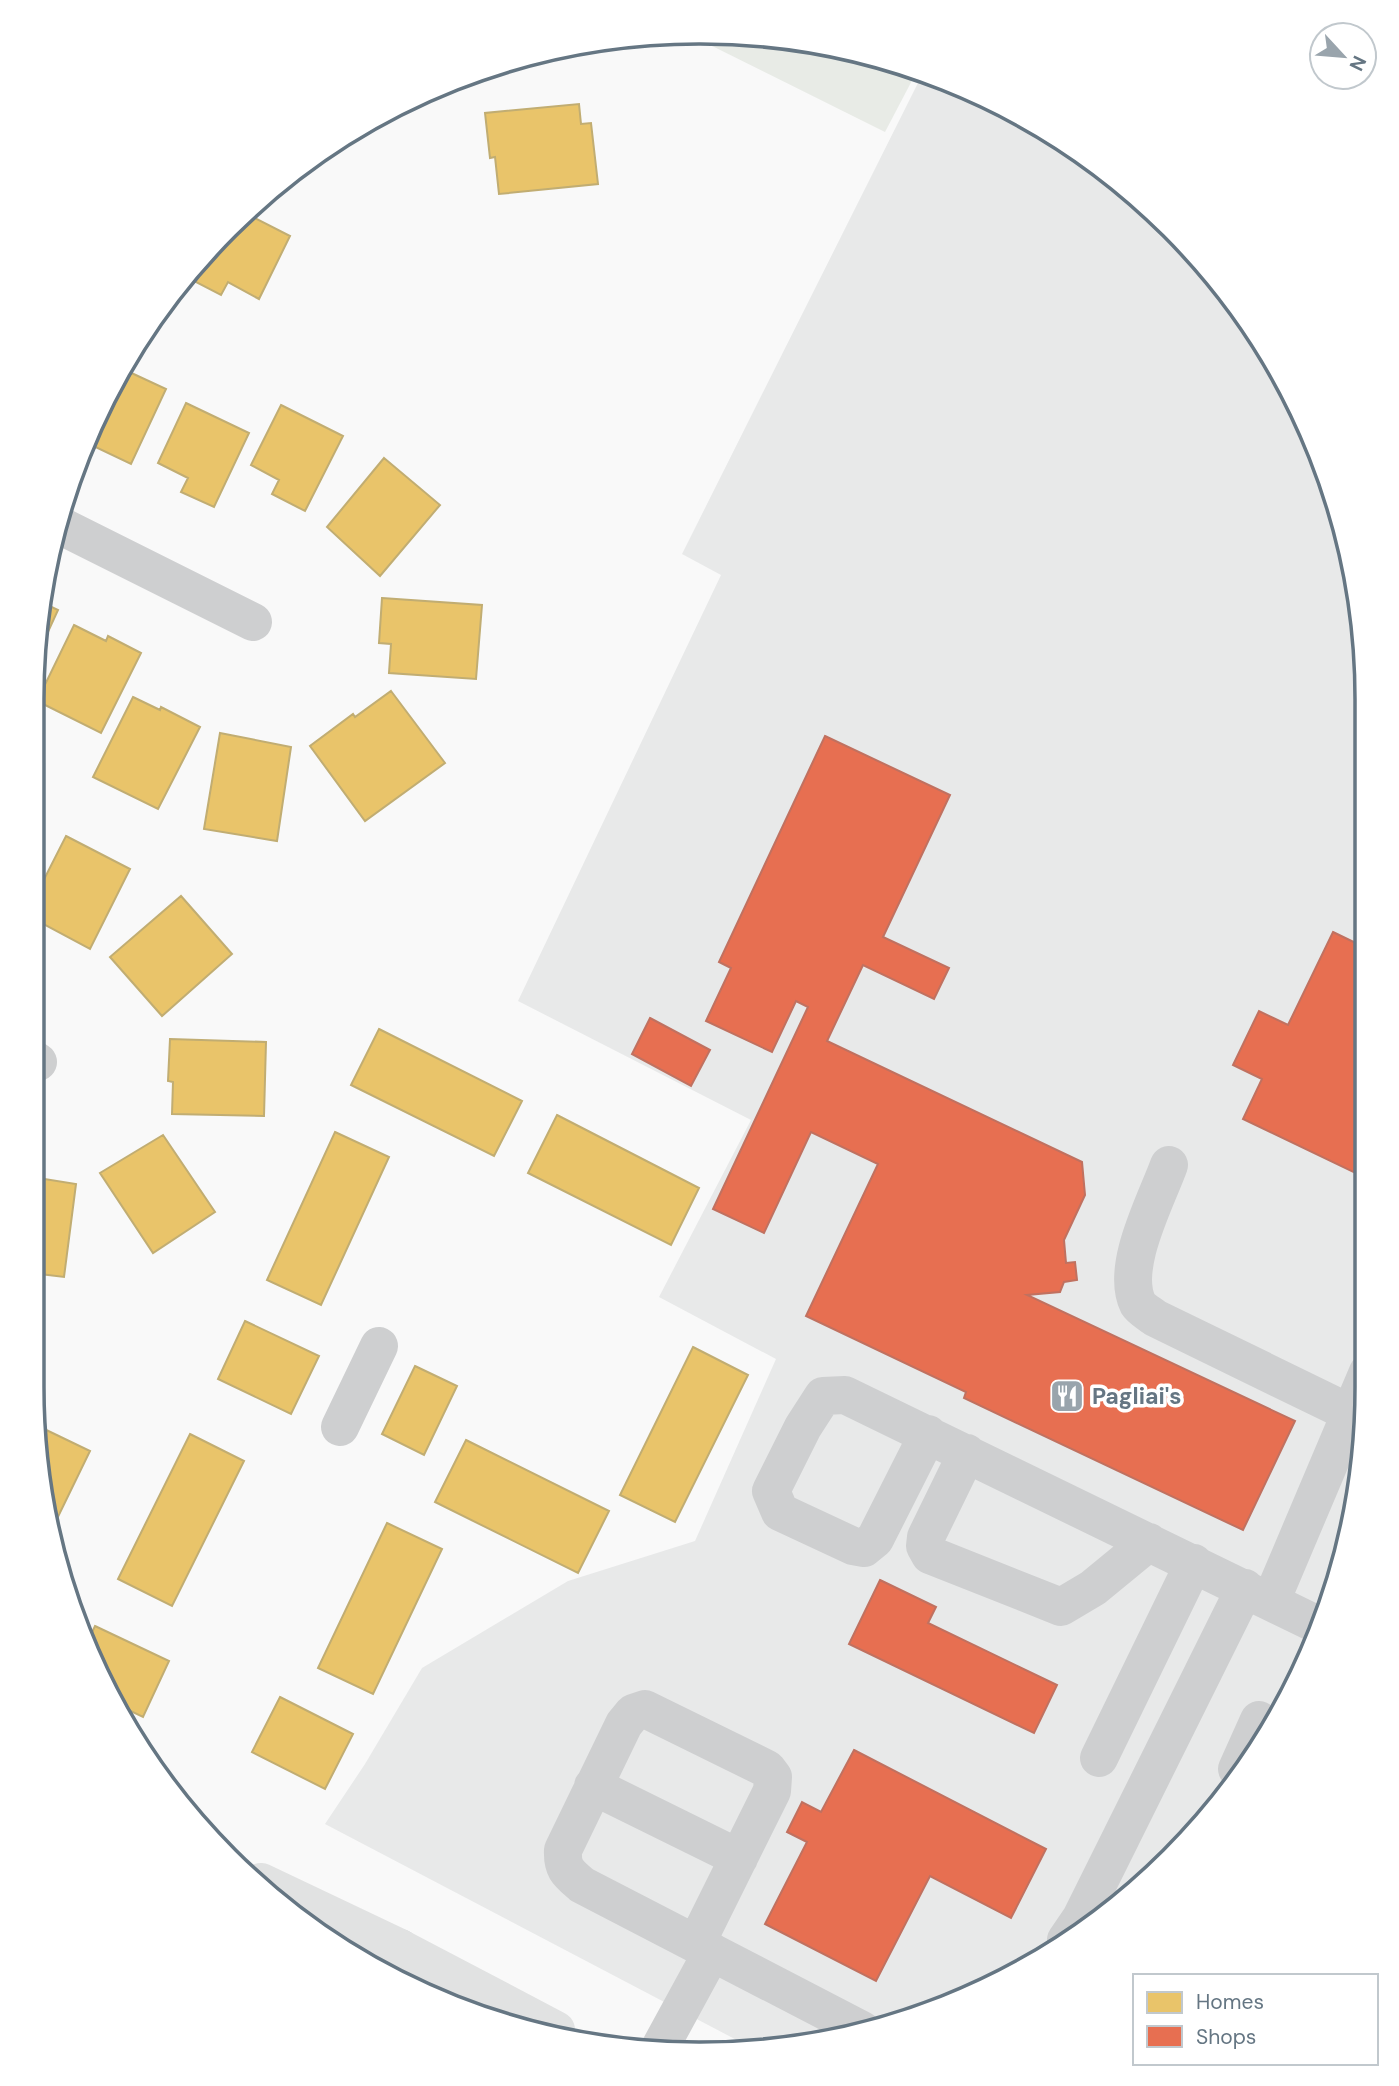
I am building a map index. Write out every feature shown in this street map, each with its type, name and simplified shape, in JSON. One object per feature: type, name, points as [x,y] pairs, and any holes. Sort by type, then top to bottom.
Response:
[{"type":"main road","points":[[290,1899],[395,1960],[537,2022]]},
{"type":"street","points":[[66,529],[253,622]]},
{"type":"street","points":[[1169,1165],[1136,1253],[1133,1284],[1139,1306],[1155,1318],[1350,1413]]},
{"type":"street","points":[[340,1427],[379,1346]]},
{"type":"street","points":[[1079,1922],[1258,1595],[1355,1402]]},
{"type":"street","points":[[928,1434],[1311,1621]]},
{"type":"street","points":[[967,1453],[926,1537],[925,1546],[930,1555],[1061,1607],[1093,1588],[1149,1542]]},
{"type":"street","points":[[1099,1758],[1194,1563]]},
{"type":"street","points":[[662,2041],[704,1948],[739,1858],[772,1791],[773,1777],[767,1769],[645,1709],[633,1713],[624,1724],[563,1850],[562,1863],[570,1875],[582,1885],[704,1948],[851,2024]]},
{"type":"street","points":[[1245,1750],[1259,1720]]},
{"type":"street","points":[[593,1786],[739,1858]]},
{"type":"shaded area","points":[[709,44],[785,49],[827,56],[912,80],[885,132]]},
{"type":"shaded area","points":[[918,82],[990,111],[1064,154],[1099,179],[1163,236],[1220,300],[1267,372],[1288,409],[1305,449],[1333,530],[1343,572],[1354,657],[1354,1429],[1350,1472],[1333,1556],[1320,1597],[1288,1677],[1245,1751],[1193,1819],[1132,1880],[1064,1932],[990,1975],[910,2007],[827,2030],[742,2041],[325,1824],[365,1764],[422,1668],[568,1581],[695,1541],[776,1359],[659,1297],[751,1120],[518,1001],[721,575],[682,554]]},
{"type":"building: Homes","points":[[579,104],[581,124],[591,123],[598,184],[499,194],[495,157],[490,158],[485,113]]},
{"type":"building: Homes","points":[[255,218],[290,236],[259,299],[228,282],[221,295],[194,281]]},
{"type":"building: Homes","points":[[131,373],[166,389],[131,464],[95,447],[111,409]]},
{"type":"building: Homes","points":[[186,403],[249,433],[214,507],[181,492],[188,478],[158,463]]},
{"type":"building: Homes","points":[[281,405],[343,436],[305,511],[272,494],[279,480],[251,465]]},
{"type":"building: Homes","points":[[384,458],[440,505],[380,576],[327,527]]},
{"type":"building: Homes","points":[[382,598],[482,605],[476,679],[389,673],[391,644],[379,643]]},
{"type":"building: Homes","points":[[50,606],[58,610],[47,634]]},
{"type":"building: Homes","points":[[74,625],[106,641],[108,636],[141,653],[101,733],[44,704],[44,686]]},
{"type":"building: Homes","points":[[391,691],[445,763],[365,821],[310,746],[353,714],[355,717]]},
{"type":"building: Homes","points":[[133,697],[160,710],[161,707],[200,727],[158,809],[93,777]]},
{"type":"building: Homes","points":[[220,733],[291,747],[277,841],[204,829]]},
{"type":"building: Homes","points":[[66,836],[130,869],[90,949],[44,924],[44,879]]},
{"type":"building: Homes","points":[[181,896],[232,954],[162,1016],[110,957]]},
{"type":"building: Homes","points":[[379,1029],[522,1101],[494,1156],[351,1085]]},
{"type":"building: Homes","points":[[170,1039],[266,1042],[264,1116],[172,1114],[173,1082],[168,1081]]},
{"type":"building: Homes","points":[[557,1115],[699,1188],[671,1245],[528,1173]]},
{"type":"building: Homes","points":[[335,1132],[389,1157],[321,1305],[267,1280]]},
{"type":"building: Homes","points":[[163,1135],[215,1212],[153,1253],[100,1173]]},
{"type":"building: Homes","points":[[44,1179],[76,1184],[64,1277],[44,1274]]},
{"type":"building: Homes","points":[[245,1321],[319,1356],[291,1414],[218,1379]]},
{"type":"building: Homes","points":[[693,1347],[748,1375],[675,1522],[620,1495]]},
{"type":"building: Homes","points":[[415,1366],[457,1386],[424,1455],[382,1434]]},
{"type":"building: Homes","points":[[45,1429],[90,1451],[57,1519]]},
{"type":"building: Homes","points":[[190,1434],[244,1461],[172,1606],[118,1579]]},
{"type":"building: Homes","points":[[466,1440],[609,1511],[578,1573],[435,1502]]},
{"type":"building: Homes","points":[[387,1523],[442,1549],[373,1694],[318,1668]]},
{"type":"building: Homes","points":[[95,1626],[169,1661],[143,1717],[130,1711],[111,1677],[92,1632]]},
{"type":"building: Homes","points":[[280,1697],[353,1734],[325,1789],[252,1752]]},
{"type":"building: Shops","points":[[825,736],[950,795],[883,937],[949,968],[934,999],[863,965],[827,1041],[1082,1162],[1085,1195],[1064,1240],[1066,1263],[1075,1262],[1077,1280],[1064,1282],[1060,1292],[1027,1295],[1295,1421],[1243,1530],[964,1398],[966,1392],[806,1316],[878,1164],[811,1132],[764,1233],[713,1209],[808,1007],[796,1001],[772,1052],[706,1021],[731,968],[719,962]]},
{"type":"building: Shops","points":[[1333,932],[1355,943],[1355,1173],[1243,1119],[1262,1079],[1233,1065],[1259,1011],[1288,1025]]},
{"type":"building: Shops","points":[[650,1018],[710,1050],[691,1086],[632,1054]]},
{"type":"building: Shops","points":[[880,1580],[936,1607],[928,1623],[1057,1685],[1034,1733],[849,1644]]},
{"type":"building: Shops","points":[[854,1750],[1046,1849],[1011,1918],[930,1876],[876,1981],[765,1924],[807,1842],[787,1832],[802,1802],[821,1812]]},
{"type":"place","name":"Pagliai's","points":[[1067,1396]]}]
